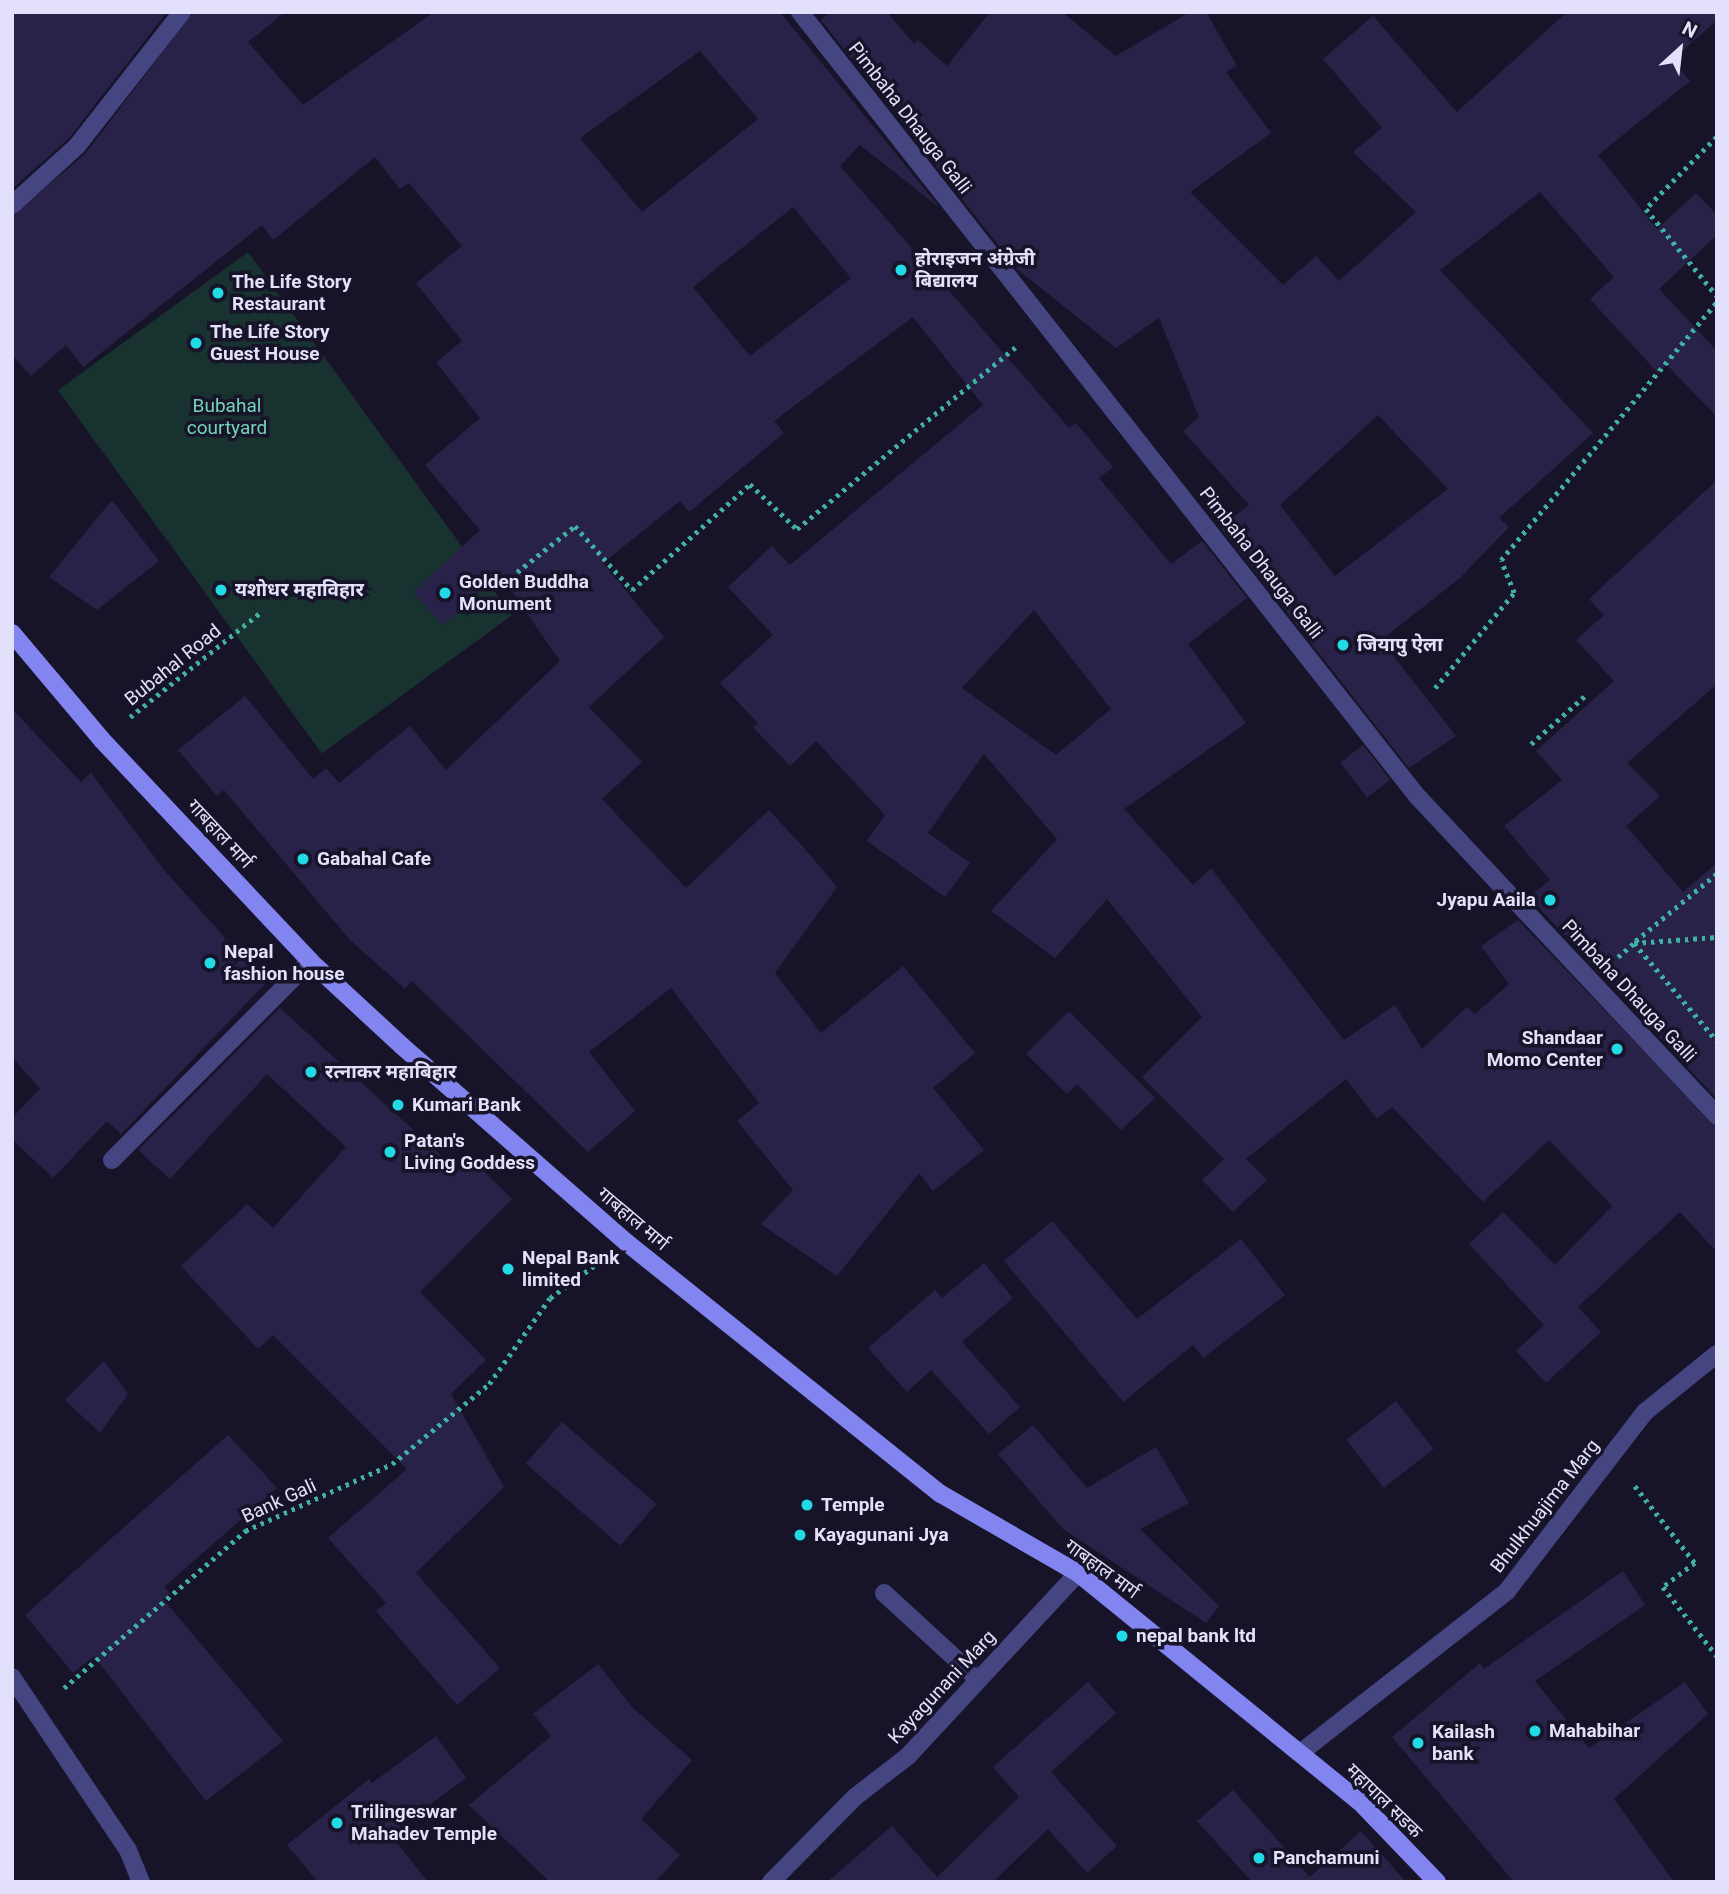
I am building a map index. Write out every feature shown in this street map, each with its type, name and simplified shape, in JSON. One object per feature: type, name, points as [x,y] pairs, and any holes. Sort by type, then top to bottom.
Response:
[{"type":"main road","name":"गाबहाल मार्ग","points":[[12,633],[102,740],[310,961],[626,1242],[941,1494],[1078,1573],[1300,1753]]},
{"type":"main road","name":"महापाल सडक","points":[[1300,1753],[1360,1802],[1437,1882]]},
{"type":"street","points":[[12,205],[77,146],[182,12]]},
{"type":"street","name":"Pimbaha Dhauga Galli","points":[[800,12],[1418,796],[1717,1116]]},
{"type":"street","points":[[112,1160],[310,961]]},
{"type":"street","name":"Bhulkhuajima Marg","points":[[1300,1753],[1507,1591],[1645,1412],[1717,1354]]},
{"type":"street","name":"Kayagunani Marg","points":[[771,1882],[855,1797],[908,1756],[1078,1573]]},
{"type":"street","points":[[884,1593],[978,1679]]},
{"type":"street","points":[[12,1677],[128,1850],[141,1882]]},
{"type":"path","points":[[1717,137],[1646,209],[1717,296]]},
{"type":"path","points":[[1435,688],[1514,593],[1501,560],[1717,302]]},
{"type":"path","points":[[517,572],[575,526],[632,590],[750,484],[797,529],[1045,323]]},
{"type":"path","name":"Bubahal Road","points":[[102,740],[261,612]]},
{"type":"path","points":[[1531,744],[1586,695]]},
{"type":"path","points":[[1634,943],[1717,874]]},
{"type":"path","points":[[1634,943],[1717,937]]},
{"type":"path","points":[[1634,943],[1717,1041]]},
{"type":"path","name":"Bank Gali","points":[[55,1695],[245,1531],[392,1464],[489,1384],[550,1298],[626,1242]]},
{"type":"path","points":[[1611,1455],[1695,1563],[1663,1587],[1717,1656]]},
{"type":"green space","name":"Bubahal courtyard","points":[[248,252],[512,615],[322,753],[58,390]]},
{"type":"building","points":[[12,12],[167,12],[69,138],[12,189]]},
{"type":"building","points":[[193,12],[285,12],[248,42],[303,105],[434,12],[780,12],[940,208],[860,145],[840,166],[1069,428],[1076,423],[1113,467],[1099,478],[1171,564],[1202,541],[1247,598],[1188,644],[1246,723],[1124,809],[1193,885],[1211,868],[1344,1040],[1395,1005],[1422,1049],[1467,1007],[1475,1014],[1509,984],[1481,946],[1518,920],[1717,1127],[1717,1252],[1680,1212],[1578,1307],[1601,1332],[1546,1383],[1516,1351],[1544,1325],[1469,1244],[1503,1212],[1555,1265],[1612,1206],[1549,1140],[1483,1202],[1392,1107],[1377,1119],[1346,1079],[1246,1159],[1267,1180],[1233,1212],[1202,1180],[1224,1159],[1142,1077],[1202,1017],[1107,899],[1055,958],[991,911],[1057,839],[984,754],[928,833],[970,863],[945,897],[867,841],[885,815],[816,741],[790,766],[753,727],[758,723],[720,683],[773,635],[728,587],[772,546],[790,565],[983,405],[913,317],[774,421],[784,433],[689,512],[680,501],[603,563],[664,637],[589,707],[642,762],[602,799],[686,888],[769,810],[805,849],[837,887],[775,973],[821,1033],[903,966],[975,1053],[933,1088],[984,1150],[933,1191],[919,1173],[837,1276],[761,1224],[793,1190],[737,1121],[759,1103],[671,988],[589,1052],[635,1111],[588,1152],[412,981],[405,989],[349,939],[224,790],[217,796],[178,750],[245,696],[313,779],[326,768],[339,783],[410,726],[446,770],[560,661],[499,573],[443,625],[413,592],[480,530],[425,465],[480,418],[436,362],[462,341],[416,283],[462,246],[409,183],[400,189],[375,157],[273,240],[262,225],[83,367],[66,345],[31,376],[12,355],[12,216],[86,153]],"holes":[[[700,51],[758,119],[642,212],[580,138]],[[793,207],[851,278],[750,356],[693,287]],[[1034,610],[1111,709],[1056,755],[962,688]]]},
{"type":"building","points":[[830,12],[887,12],[914,44],[918,40],[947,66],[990,12],[1062,12],[1116,56],[1190,12],[1206,12],[1237,66],[1226,72],[1271,133],[1190,192],[1283,285],[1316,256],[1339,281],[1416,212],[1353,152],[1382,128],[1323,59],[1373,16],[1457,112],[1567,12],[1717,12],[1717,20],[1672,60],[1690,81],[1598,155],[1657,229],[1696,193],[1717,215],[1717,235],[1659,289],[1717,351],[1717,417],[1667,365],[1658,373],[1590,299],[1614,277],[1540,192],[1440,270],[1593,433],[1499,518],[1509,527],[1460,578],[1381,640],[1456,736],[1409,768],[1220,527],[1249,505],[1183,431],[1199,417],[1159,318],[1116,348],[1017,269],[821,20]],"holes":[[[1378,415],[1448,489],[1335,576],[1280,505]]]},
{"type":"building","points":[[1717,480],[1717,684],[1627,763],[1660,796],[1626,826],[1683,892],[1717,863],[1717,1099],[1529,897],[1550,880],[1504,826],[1562,780],[1536,751],[1614,681],[1576,640],[1604,615],[1589,599]]},
{"type":"building","points":[[112,500],[159,561],[97,610],[49,577]]},
{"type":"building","points":[[12,709],[81,782],[91,773],[165,871],[266,983],[121,1134],[107,1121],[53,1178],[12,1139],[12,1118],[40,1089],[12,1057]]},
{"type":"building","points":[[1363,745],[1390,780],[1367,798],[1340,763]]},
{"type":"building","points":[[280,1008],[458,1171],[470,1158],[512,1199],[420,1292],[486,1360],[451,1394],[504,1487],[416,1573],[500,1668],[457,1705],[376,1611],[386,1603],[328,1538],[407,1469],[273,1335],[258,1349],[181,1266],[247,1204],[273,1228],[346,1147],[267,1074],[170,1179],[138,1150]]},
{"type":"building","points":[[1069,1011],[1155,1098],[1121,1130],[1077,1084],[1067,1094],[1026,1054]]},
{"type":"building","points":[[1052,1221],[1137,1319],[1241,1239],[1285,1295],[1203,1358],[1193,1345],[1123,1402],[1004,1261]]},
{"type":"building","points":[[984,1263],[1013,1298],[962,1342],[1020,1407],[989,1434],[931,1370],[907,1392],[868,1348],[935,1290],[942,1298]]},
{"type":"building","points":[[104,1361],[128,1394],[100,1433],[65,1400]]},
{"type":"building","points":[[1396,1401],[1434,1449],[1384,1488],[1346,1440]]},
{"type":"building","points":[[562,1422],[656,1504],[620,1546],[526,1464]]},
{"type":"building","points":[[1033,1425],[1087,1488],[1156,1447],[1189,1503],[1140,1529],[1219,1606],[1206,1623],[1063,1529],[998,1454]]},
{"type":"building","points":[[228,1435],[277,1488],[164,1587],[170,1593],[163,1599],[283,1741],[206,1801],[94,1656],[73,1673],[25,1615]]},
{"type":"building","points":[[1623,1571],[1645,1605],[1535,1681],[1589,1748],[1685,1682],[1708,1714],[1614,1799],[1674,1882],[1514,1882],[1392,1737],[1480,1663],[1484,1669]]},
{"type":"building","points":[[598,1664],[633,1708],[692,1760],[641,1819],[680,1855],[655,1882],[550,1882],[469,1805],[551,1736],[533,1714]]},
{"type":"building","points":[[1088,1682],[1116,1713],[1051,1772],[1117,1846],[1087,1873],[1048,1829],[993,1882],[827,1882],[892,1826],[937,1877],[1019,1797],[993,1767]]},
{"type":"building","points":[[436,1736],[466,1778],[390,1834],[428,1882],[318,1882],[287,1845],[369,1779],[372,1783]]},
{"type":"building","points":[[1233,1790],[1310,1877],[1361,1831],[1406,1882],[1252,1882],[1197,1821]]},
{"type":"place","name":"होराइजन अंग्रेजी बिद्यालय","points":[[901,270]]},
{"type":"place","name":"The Life Story Restaurant","points":[[218,293]]},
{"type":"place","name":"The Life Story Guest House","points":[[196,343]]},
{"type":"place","name":"यशोधर महाविहार","points":[[221,590]]},
{"type":"place","name":"Golden Buddha Monument","points":[[445,593]]},
{"type":"place","name":"जियापु ऐला","points":[[1343,645]]},
{"type":"place","name":"Gabahal Cafe","points":[[303,859]]},
{"type":"place","name":"Jyapu Aaila","points":[[1550,900]]},
{"type":"place","name":"Nepal fashion house","points":[[210,963]]},
{"type":"place","name":"Shandaar Momo Center","points":[[1617,1049]]},
{"type":"place","name":"रत्नाकर महाबिहार","points":[[311,1072]]},
{"type":"place","name":"Kumari Bank","points":[[398,1105]]},
{"type":"place","name":"Patan's Living Goddess","points":[[390,1152]]},
{"type":"place","name":"Nepal Bank limited","points":[[508,1269]]},
{"type":"place","name":"Temple","points":[[807,1505]]},
{"type":"place","name":"Kayagunani Jya","points":[[800,1535]]},
{"type":"place","name":"nepal bank ltd","points":[[1122,1636]]},
{"type":"place","name":"Mahabihar","points":[[1535,1731]]},
{"type":"place","name":"Kailash bank","points":[[1418,1743]]},
{"type":"place","name":"Trilingeswar Mahadev Temple","points":[[337,1823]]},
{"type":"place","name":"Panchamuni","points":[[1259,1858]]}]
